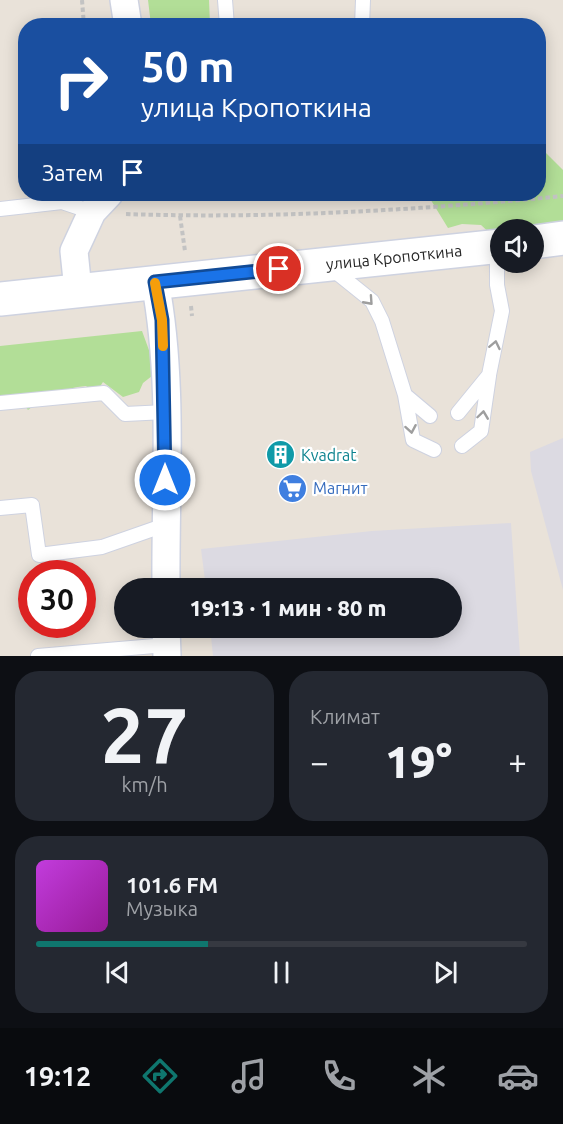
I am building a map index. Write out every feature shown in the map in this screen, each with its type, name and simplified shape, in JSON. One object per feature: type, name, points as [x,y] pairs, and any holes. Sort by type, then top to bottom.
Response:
[{"type":"main road","points":[[544,241],[563,238]]},
{"type":"main road","name":"улица Кропоткина","points":[[0,298],[490,247]]},
{"type":"street","points":[[124,0],[127,18]]},
{"type":"street","points":[[78,290],[74,251],[100,203]]},
{"type":"street","points":[[155,282],[162,320],[166,412],[166,578]]},
{"type":"lane","points":[[225,0],[226,18]]},
{"type":"lane","points":[[362,18],[363,0]]},
{"type":"lane","points":[[0,209],[62,202],[100,203]]},
{"type":"lane","points":[[325,263],[372,301],[382,321],[405,395],[413,440],[434,450]]},
{"type":"lane","points":[[462,446],[481,431],[502,311],[497,285],[498,273]]},
{"type":"lane","points":[[458,413],[489,375]]},
{"type":"lane","points":[[0,403],[104,393],[125,414],[166,412]]},
{"type":"lane","points":[[405,395],[429,416]]},
{"type":"lane","points":[[0,508],[32,505],[39,555],[102,547],[165,525]]},
{"type":"lane","points":[[38,656],[166,643]]},
{"type":"path","points":[[82,0],[83,18]]},
{"type":"path","points":[[546,198],[563,196]]},
{"type":"path","points":[[100,203],[180,216],[440,208],[512,201]]},
{"type":"path","points":[[180,216],[183,239]]},
{"type":"shaded area","points":[[563,438],[563,590],[531,471],[530,452]]},
{"type":"shaded area","points":[[511,523],[520,656],[213,656],[211,638],[462,638],[462,578],[205,578],[201,549],[372,531]]},
{"type":"green space","points":[[148,0],[209,0],[210,18],[150,18]]},
{"type":"green space","points":[[546,153],[563,170],[563,220],[551,232],[544,232],[544,219],[490,219],[490,233],[481,225],[462,224],[448,228],[431,201],[546,201]]},
{"type":"green space","points":[[142,331],[157,372],[143,383],[139,392],[123,397],[103,382],[95,394],[86,386],[78,387],[55,394],[28,410],[21,401],[0,411],[0,346]]},
{"type":"slow traffic","points":[[155,283],[162,320],[163,346]]},
{"type":"place","name":"Kvadrat","points":[[280,455]]},
{"type":"place","name":"Магнит","points":[[292,488]]},
{"type":"route","points":[[165,480],[166,412],[162,320],[155,282],[279,269]]}]
